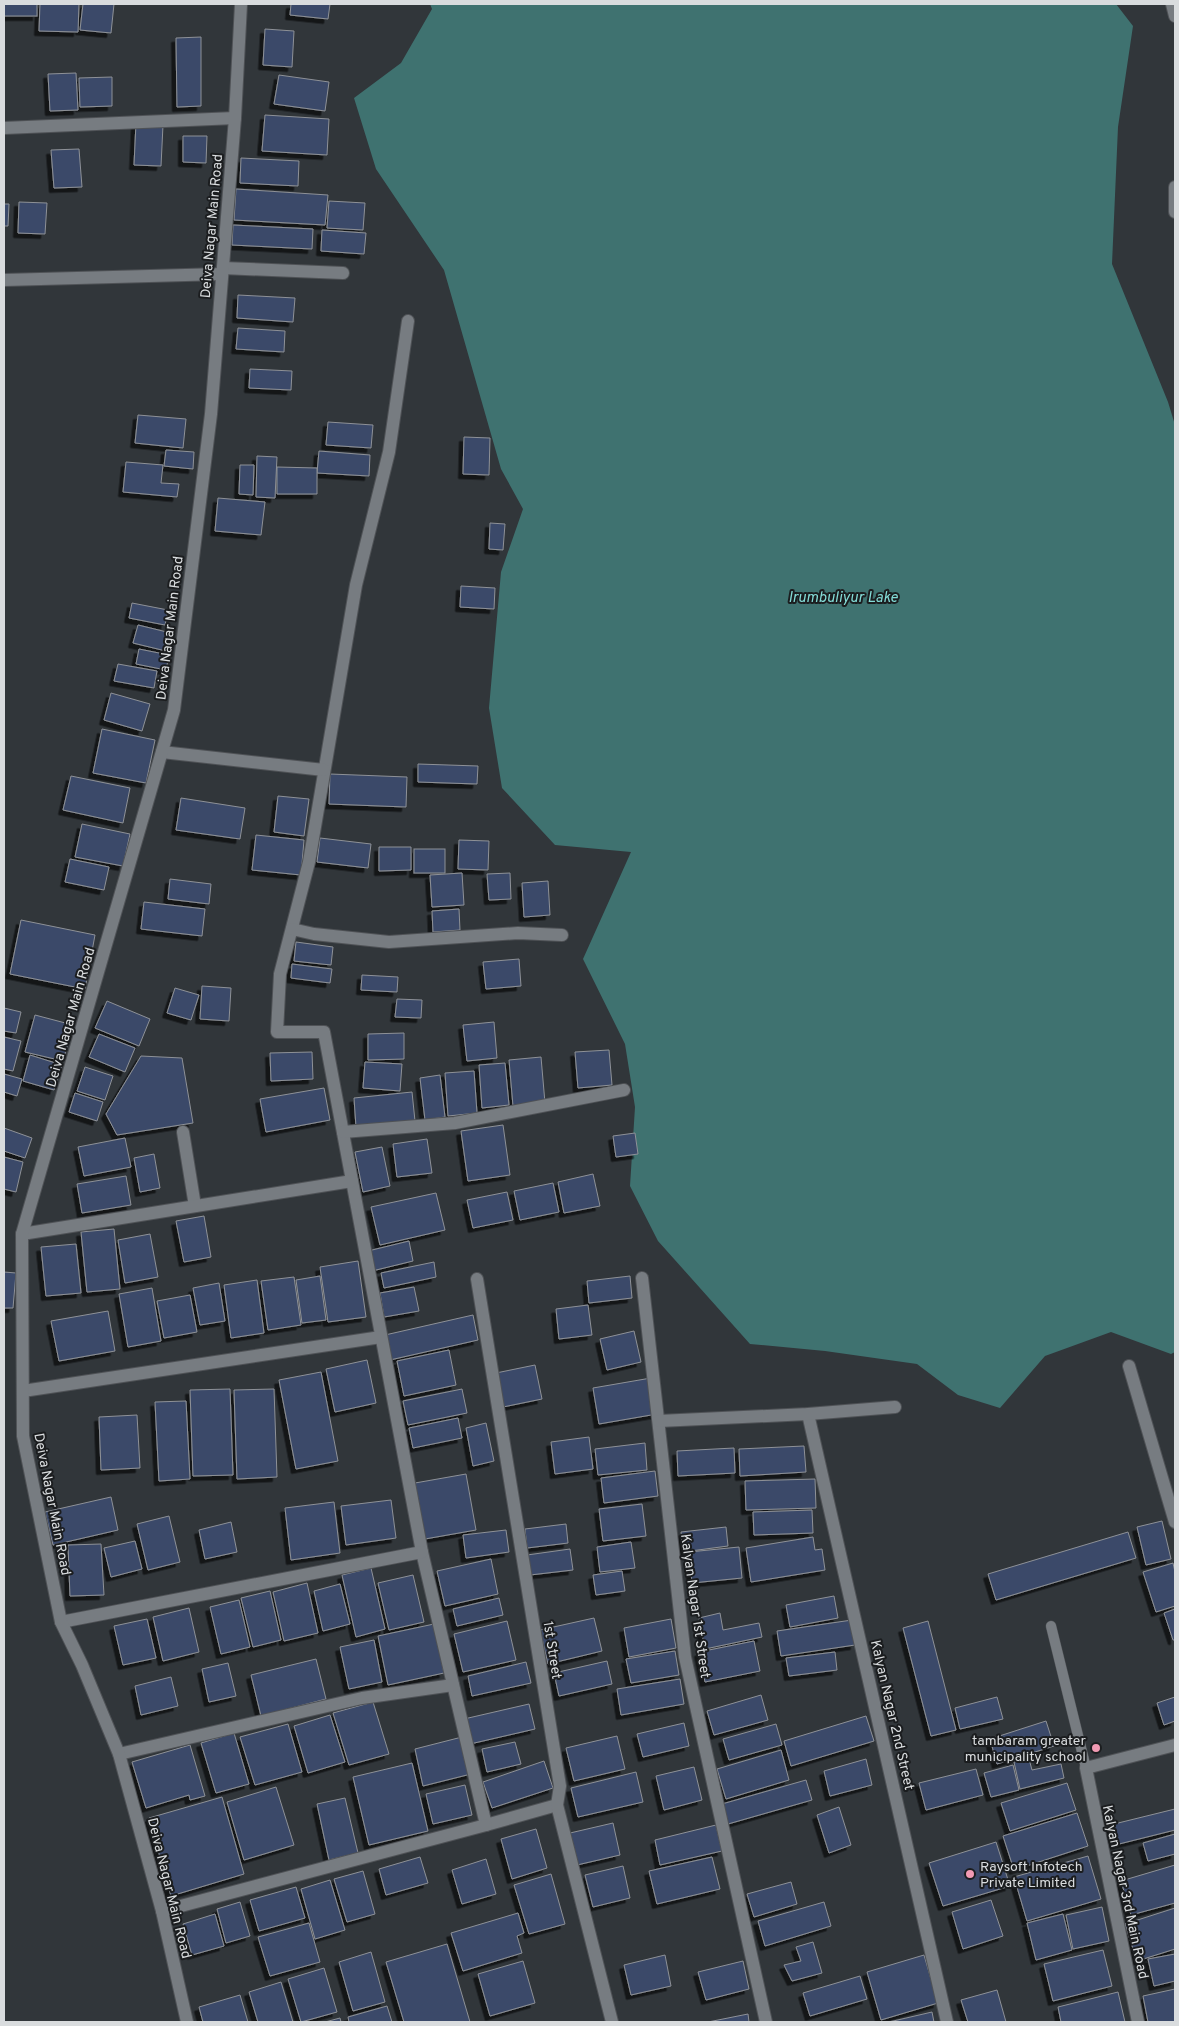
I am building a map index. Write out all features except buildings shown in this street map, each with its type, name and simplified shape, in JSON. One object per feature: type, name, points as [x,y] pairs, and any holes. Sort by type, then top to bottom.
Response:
[{"type":"street","name":"Deiva Nagar Main Road","points":[[187,2022],[162,1911],[119,1754],[82,1666],[61,1622],[23,1436],[22,1234],[174,710],[211,414],[235,118],[241,4]]},
{"type":"street","points":[[1172,4],[1175,16]]},
{"type":"street","points":[[4,128],[235,118]]},
{"type":"street","points":[[1175,187],[1175,212]]},
{"type":"street","points":[[4,280],[222,271],[344,273]]},
{"type":"street","points":[[408,321],[389,452],[356,585],[309,862],[280,974],[277,1032],[324,1032],[422,1552],[486,1825]]},
{"type":"street","points":[[162,752],[324,770]]},
{"type":"street","points":[[292,929],[314,934],[389,942],[518,933],[562,935]]},
{"type":"street","points":[[343,1132],[455,1123],[624,1090]]},
{"type":"street","points":[[183,1132],[195,1206]]},
{"type":"street","points":[[22,1234],[352,1181]]},
{"type":"street","name":"Kalyan Nagar 1st Street","points":[[642,1278],[685,1657],[766,2022]]},
{"type":"street","name":"1st Street","points":[[478,1279],[560,1786],[557,1805],[612,2022]]},
{"type":"street","points":[[23,1391],[381,1337]]},
{"type":"street","points":[[1129,1366],[1175,1522]]},
{"type":"street","points":[[659,1421],[808,1414],[895,1407]]},
{"type":"street","name":"Kalyan Nagar 2nd Street","points":[[808,1414],[947,2022]]},
{"type":"street","points":[[61,1622],[422,1552]]},
{"type":"street","points":[[119,1754],[362,1698],[453,1685]]},
{"type":"street","points":[[1086,1768],[1175,1744]]},
{"type":"street","name":"Kalyan Nagar 3rd Main Road","points":[[1086,1768],[1138,2022]]},
{"type":"street","points":[[162,1911],[557,1805]]},
{"type":"lane","points":[[1051,1626],[1086,1768]]},
{"type":"water","name":"Irumbuliyur Lake","points":[[430,4],[1116,4],[1133,26],[1118,127],[1112,264],[1168,402],[1175,425],[1175,1352],[1171,1354],[1111,1332],[1045,1356],[1000,1408],[958,1395],[917,1364],[825,1351],[750,1344],[658,1241],[630,1186],[635,1107],[625,1044],[583,959],[631,852],[555,845],[502,788],[489,708],[501,572],[523,509],[501,469],[444,270],[376,169],[354,98],[401,63],[432,9]]},
{"type":"place","name":"tambaram greater municipality school","points":[[1096,1748]]},
{"type":"place","name":"Raysoft Infotech Private Limited","points":[[970,1874]]}]
